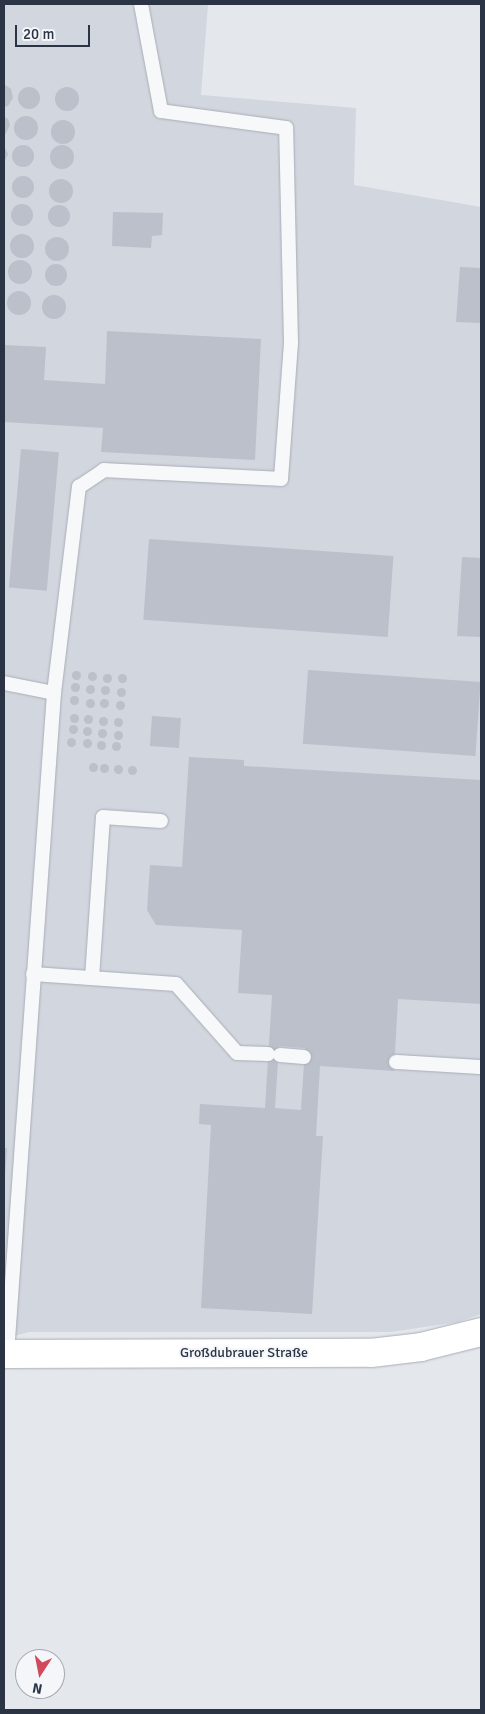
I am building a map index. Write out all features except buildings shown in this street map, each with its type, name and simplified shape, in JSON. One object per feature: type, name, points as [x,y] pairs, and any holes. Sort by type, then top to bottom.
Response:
[{"type":"main road","name":"Großdubrauer Straße","points":[[5,1353],[371,1353],[421,1347],[481,1332]]},
{"type":"lane","points":[[5,1353],[54,693],[79,487],[104,470],[281,479],[291,343],[286,128],[162,111],[141,4]]},
{"type":"lane","points":[[4,683],[54,693]]},
{"type":"lane","points":[[92,978],[103,817],[161,821]]},
{"type":"lane","points":[[34,974],[176,984],[237,1053],[304,1057]]},
{"type":"lane","points":[[396,1062],[481,1067]]},
{"type":"shaded area","points":[[4,4],[208,4],[201,95],[356,108],[354,185],[481,207],[481,1314],[458,1322],[391,1332],[29,1332],[4,1339]]}]
